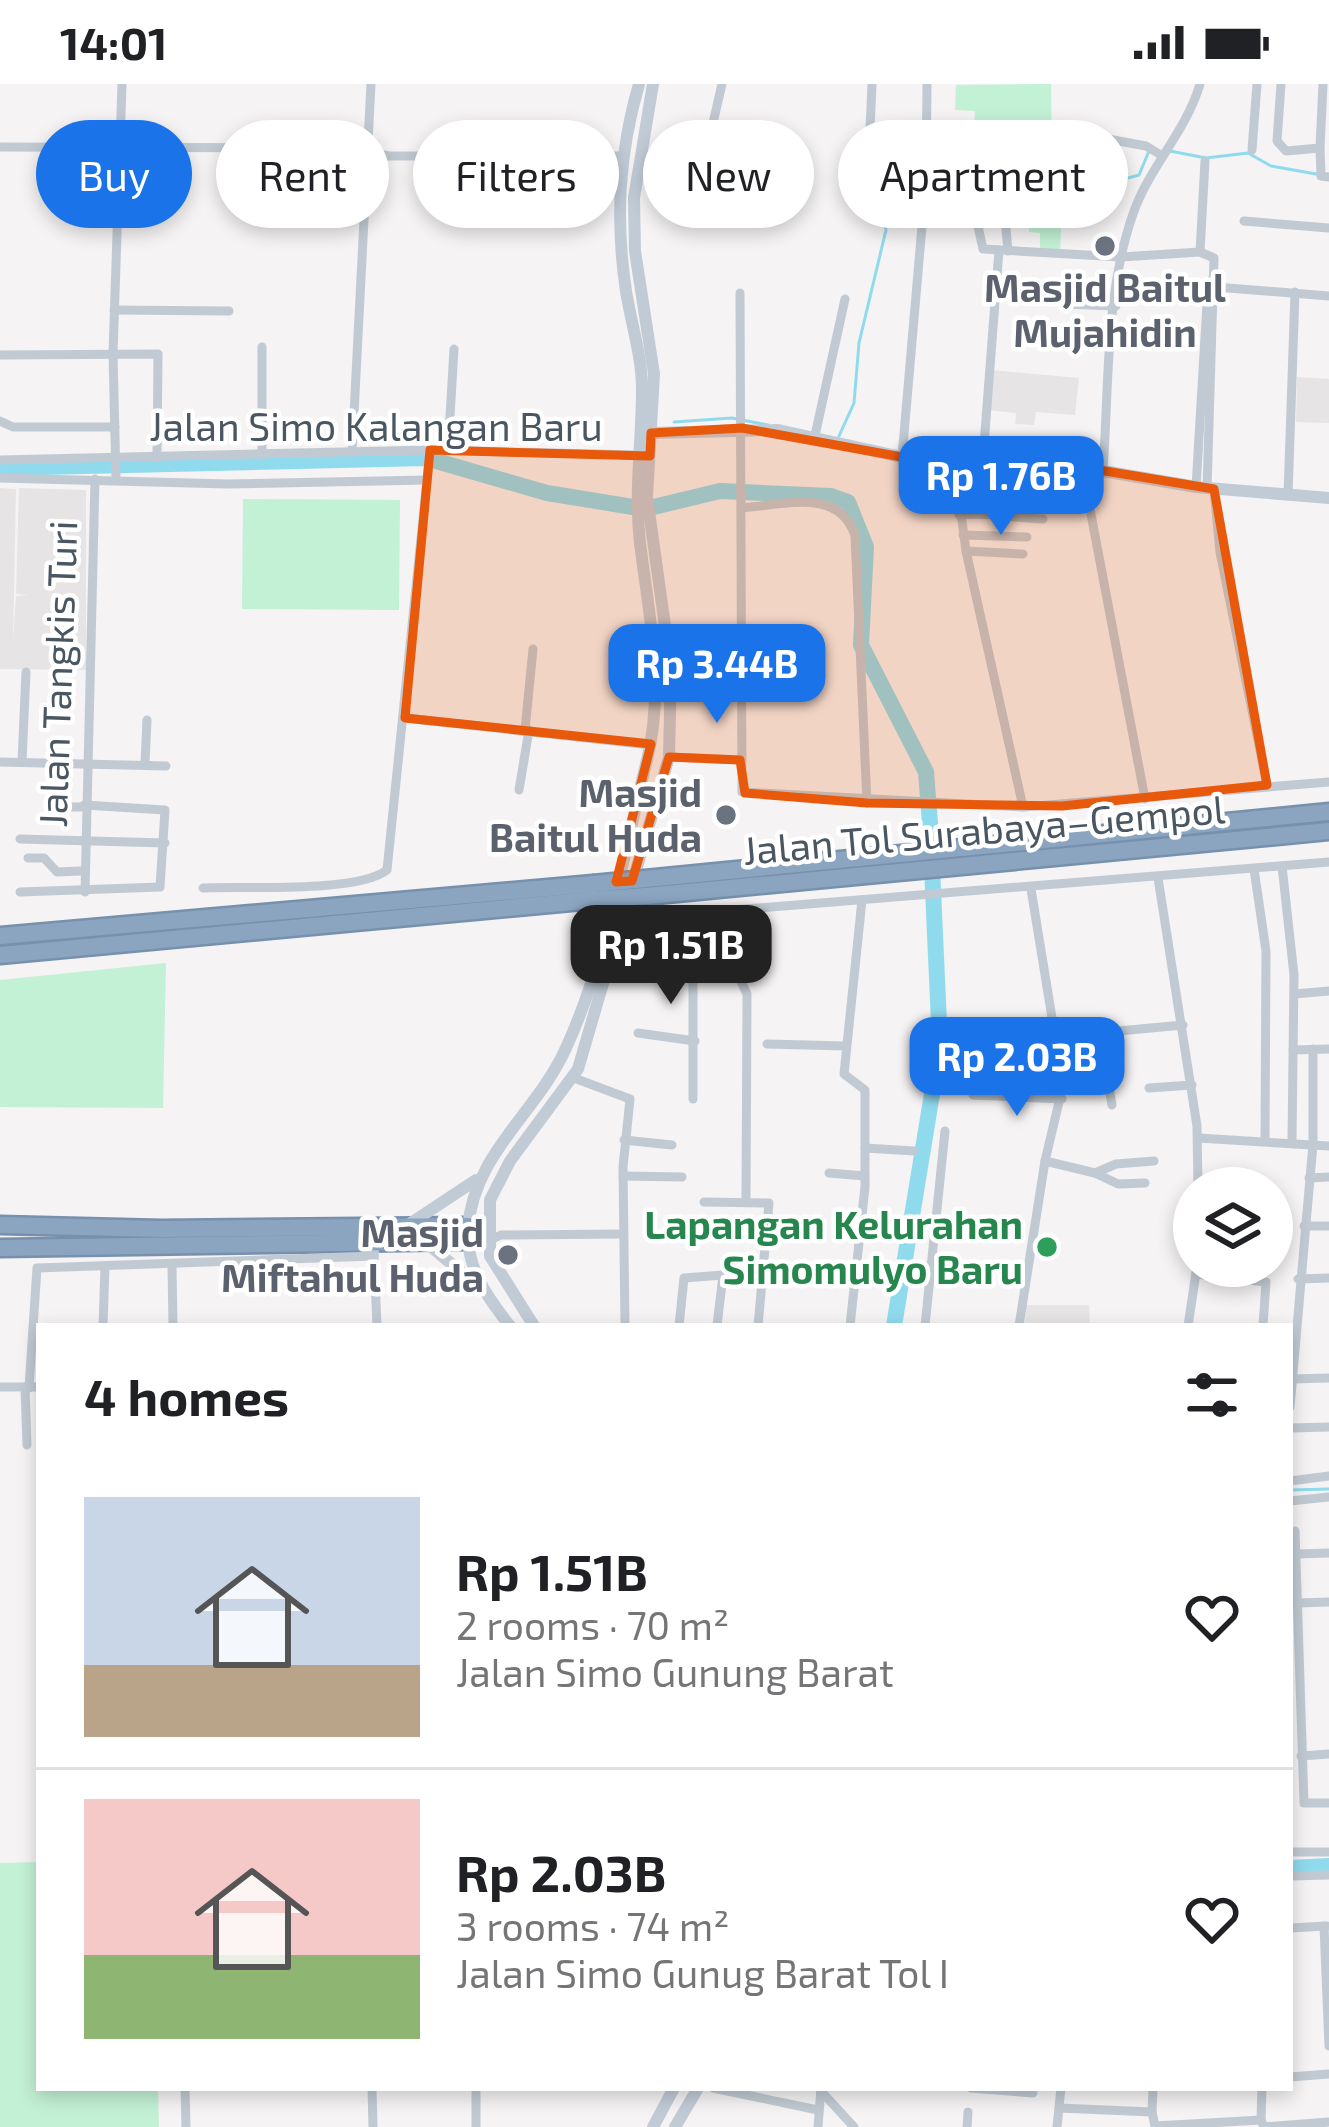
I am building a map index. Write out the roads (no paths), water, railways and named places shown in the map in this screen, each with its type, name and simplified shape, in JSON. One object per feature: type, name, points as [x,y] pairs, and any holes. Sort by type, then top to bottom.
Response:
[{"type":"highway","name":"Jalan Tol Surabaya–Gempol","points":[[0,936],[646,888],[1329,812]]},
{"type":"highway","name":"Jalan Tol Surabaya–Gempol","points":[[932,859],[1329,831]]},
{"type":"highway","name":"Jalan Tol Surabaya–Gempol","points":[[0,956],[593,892]]},
{"type":"highway","points":[[0,1225],[162,1238],[424,1241],[478,1234]]},
{"type":"highway","points":[[375,1241],[407,1225],[478,1234]]},
{"type":"highway","points":[[0,1248],[162,1238]]},
{"type":"main road","points":[[531,1323],[478,1234],[496,1183],[574,1078],[669,757],[664,669],[637,455],[642,387],[619,226],[622,156],[639,84]]},
{"type":"main road","points":[[642,497],[656,433],[654,374],[635,251],[634,198],[652,84]]},
{"type":"main road","points":[[656,433],[741,422],[902,457],[1082,467],[1206,488],[1329,498]]},
{"type":"main road","points":[[407,1225],[477,1180],[539,1096],[578,1019],[650,745],[664,669]]},
{"type":"main road","points":[[477,1180],[482,1290]]},
{"type":"main road","points":[[424,1241],[482,1290],[508,1323]]},
{"type":"main road","points":[[653,2127],[672,2091]]},
{"type":"main road","points":[[675,2127],[696,2091]]},
{"type":"street","points":[[121,120],[122,84]]},
{"type":"street","points":[[368,120],[370,84]]},
{"type":"street","points":[[714,120],[722,84]]},
{"type":"street","points":[[870,120],[872,84]]},
{"type":"street","points":[[927,84],[927,120]]},
{"type":"street","points":[[1103,471],[1121,257],[1159,151],[1200,84]]},
{"type":"street","points":[[1252,150],[1257,84]]},
{"type":"street","points":[[1281,84],[1277,141],[1286,151],[1320,148]]},
{"type":"street","points":[[1322,84],[1324,174]]},
{"type":"street","points":[[1128,144],[1159,151]]},
{"type":"street","points":[[0,146],[36,146]]},
{"type":"street","points":[[389,156],[622,156]]},
{"type":"street","points":[[1200,252],[1205,161]]},
{"type":"street","points":[[1244,221],[1329,228]]},
{"type":"street","points":[[116,468],[112,354],[117,228]]},
{"type":"street","points":[[352,452],[363,228]]},
{"type":"street","points":[[902,457],[920,228]]},
{"type":"street","points":[[976,228],[980,246],[1004,251],[1121,257],[1200,252],[1213,257],[1206,488],[1267,785]]},
{"type":"street","points":[[983,458],[1003,228]]},
{"type":"street","points":[[1212,284],[1329,296]]},
{"type":"street","points":[[1288,495],[1295,292]]},
{"type":"street","points":[[740,293],[742,792],[1023,807],[1329,782]]},
{"type":"street","points":[[815,437],[845,298]]},
{"type":"street","points":[[1065,304],[1116,306]]},
{"type":"street","points":[[114,310],[229,311]]},
{"type":"street","points":[[262,347],[262,455]]},
{"type":"street","points":[[448,450],[454,350]]},
{"type":"street","points":[[0,355],[158,354],[157,458]]},
{"type":"street","points":[[0,421],[13,427],[115,427]]},
{"type":"street","name":"Jalan Simo Kalangan Baru","points":[[116,468],[157,458],[352,452],[637,455]]},
{"type":"street","points":[[203,888],[322,884],[384,873],[405,718],[429,453]]},
{"type":"street","points":[[0,460],[428,477]]},
{"type":"street","points":[[954,461],[963,536],[1023,807]]},
{"type":"street","points":[[1082,467],[1145,799]]},
{"type":"street","points":[[0,478],[95,479],[116,468]]},
{"type":"street","name":"Jalan Tangkis Turi","points":[[85,892],[81,872],[95,479]]},
{"type":"street","points":[[742,498],[830,504],[849,518],[855,536],[867,802]]},
{"type":"street","points":[[959,515],[998,510],[1014,518],[1043,519]]},
{"type":"street","points":[[963,536],[1027,536]]},
{"type":"street","points":[[966,551],[1023,554]]},
{"type":"street","points":[[519,790],[533,649]]},
{"type":"street","points":[[22,762],[26,672]]},
{"type":"street","points":[[405,718],[650,745]]},
{"type":"street","points":[[145,763],[147,720]]},
{"type":"street","points":[[669,757],[740,760]]},
{"type":"street","points":[[0,762],[166,766]]},
{"type":"street","points":[[20,892],[160,887],[165,810],[58,807]]},
{"type":"street","points":[[20,839],[165,842]]},
{"type":"street","points":[[28,858],[44,858],[57,872],[81,872]]},
{"type":"street","points":[[623,919],[1329,862]]},
{"type":"street","points":[[1282,866],[1294,994],[1292,1140]]},
{"type":"street","points":[[1254,868],[1266,968],[1265,1139]]},
{"type":"street","points":[[1158,878],[1192,1085],[1198,1167]]},
{"type":"street","points":[[1019,1323],[1063,1085],[1030,889]]},
{"type":"street","points":[[850,1323],[865,1176],[864,1086],[844,1077],[862,900]]},
{"type":"street","points":[[743,912],[736,971],[746,994],[746,1201]]},
{"type":"street","points":[[692,1099],[693,916]]},
{"type":"street","points":[[1294,994],[1329,991]]},
{"type":"street","points":[[1054,1036],[1183,1025]]},
{"type":"street","points":[[638,1033],[695,1041]]},
{"type":"street","points":[[767,1044],[845,1046]]},
{"type":"street","points":[[1293,1351],[1313,1144],[1312,1049]]},
{"type":"street","points":[[1293,1050],[1329,1049]]},
{"type":"street","points":[[574,1078],[630,1097],[623,1176],[625,1323]]},
{"type":"street","points":[[1063,1085],[1108,1081],[1112,1105]]},
{"type":"street","points":[[1149,1088],[1192,1085]]},
{"type":"street","points":[[973,1095],[1062,1099]]},
{"type":"street","points":[[926,1323],[945,1131]]},
{"type":"street","points":[[1198,1138],[1292,1140],[1329,1146]]},
{"type":"street","points":[[624,1140],[672,1145]]},
{"type":"street","points":[[865,1148],[914,1151]]},
{"type":"street","points":[[1046,1161],[1118,1184],[1145,1183]]},
{"type":"street","points":[[1095,1173],[1116,1164],[1154,1161]]},
{"type":"street","points":[[830,1173],[865,1176]]},
{"type":"street","points":[[623,1176],[682,1177]]},
{"type":"street","points":[[1309,1178],[1329,1178]]},
{"type":"street","points":[[704,1202],[769,1203],[758,1323]]},
{"type":"street","points":[[1304,1226],[1329,1226]]},
{"type":"street","points":[[478,1234],[623,1234]]},
{"type":"street","points":[[27,1445],[37,1268],[172,1267],[375,1241],[377,1323]]},
{"type":"street","points":[[104,1323],[106,1266]]},
{"type":"street","points":[[172,1267],[173,1323]]},
{"type":"street","points":[[679,1323],[684,1278],[723,1274],[762,1279]]},
{"type":"street","points":[[717,1323],[723,1274]]},
{"type":"street","points":[[1298,1280],[1329,1278]]},
{"type":"street","points":[[1188,1323],[1194,1287]]},
{"type":"street","points":[[1263,1323],[1267,1287]]},
{"type":"street","points":[[1293,1379],[1329,1378]]},
{"type":"street","points":[[0,1387],[31,1388]]},
{"type":"street","points":[[1293,1428],[1329,1427]]},
{"type":"street","points":[[1293,1481],[1329,1476]]},
{"type":"street","points":[[1293,1502],[1329,1497]]},
{"type":"street","points":[[1295,1531],[1297,1753],[1304,1803],[1329,1803]]},
{"type":"street","points":[[1296,1553],[1329,1553]]},
{"type":"street","points":[[1298,1603],[1329,1602]]},
{"type":"street","points":[[1297,1753],[1329,1754]]},
{"type":"street","points":[[1293,1852],[1329,1852]]},
{"type":"street","points":[[1293,1876],[1329,1875]]},
{"type":"street","points":[[1293,1928],[1327,1926],[1329,2046]]},
{"type":"street","points":[[1293,2077],[1329,2074]]},
{"type":"street","points":[[185,2091],[186,2127]]},
{"type":"street","points":[[372,2091],[373,2127]]},
{"type":"street","points":[[476,2091],[476,2127]]},
{"type":"street","points":[[727,2091],[818,2110]]},
{"type":"street","points":[[818,2127],[821,2091]]},
{"type":"street","points":[[823,2091],[854,2127]]},
{"type":"street","points":[[1033,2091],[1060,2091],[1058,2127]]},
{"type":"street","points":[[1153,2091],[1155,2126],[1261,2120]]},
{"type":"street","points":[[1262,2091],[1263,2127],[1329,2122]]},
{"type":"street","points":[[1059,2108],[1152,2112]]},
{"type":"street","points":[[967,2127],[968,2112]]},
{"type":"waterway","points":[[1128,178],[1139,175],[1149,151]]},
{"type":"waterway","points":[[1170,151],[1206,158],[1248,153],[1271,166],[1316,174]]},
{"type":"waterway","points":[[839,436],[854,403],[859,343],[886,228]]},
{"type":"waterway","points":[[674,422],[732,418],[768,425]]},
{"type":"waterway","points":[[0,468],[426,458],[547,493],[645,509],[720,491],[831,496],[848,502],[866,547],[861,645],[926,772],[930,823],[940,1045],[894,1323]]},
{"type":"waterway","points":[[1293,1490],[1329,1489]]},
{"type":"waterway","points":[[1293,1868],[1329,1866]]},
{"type":"place","name":"Masjid Baitul Mujahidin","points":[[1105,246]]},
{"type":"place","name":"Masjid Baitul Huda","points":[[726,815]]},
{"type":"place","name":"Lapangan Kelurahan Simomulyo Baru","points":[[1047,1247]]},
{"type":"place","name":"Masjid Miftahul Huda","points":[[508,1255]]}]
